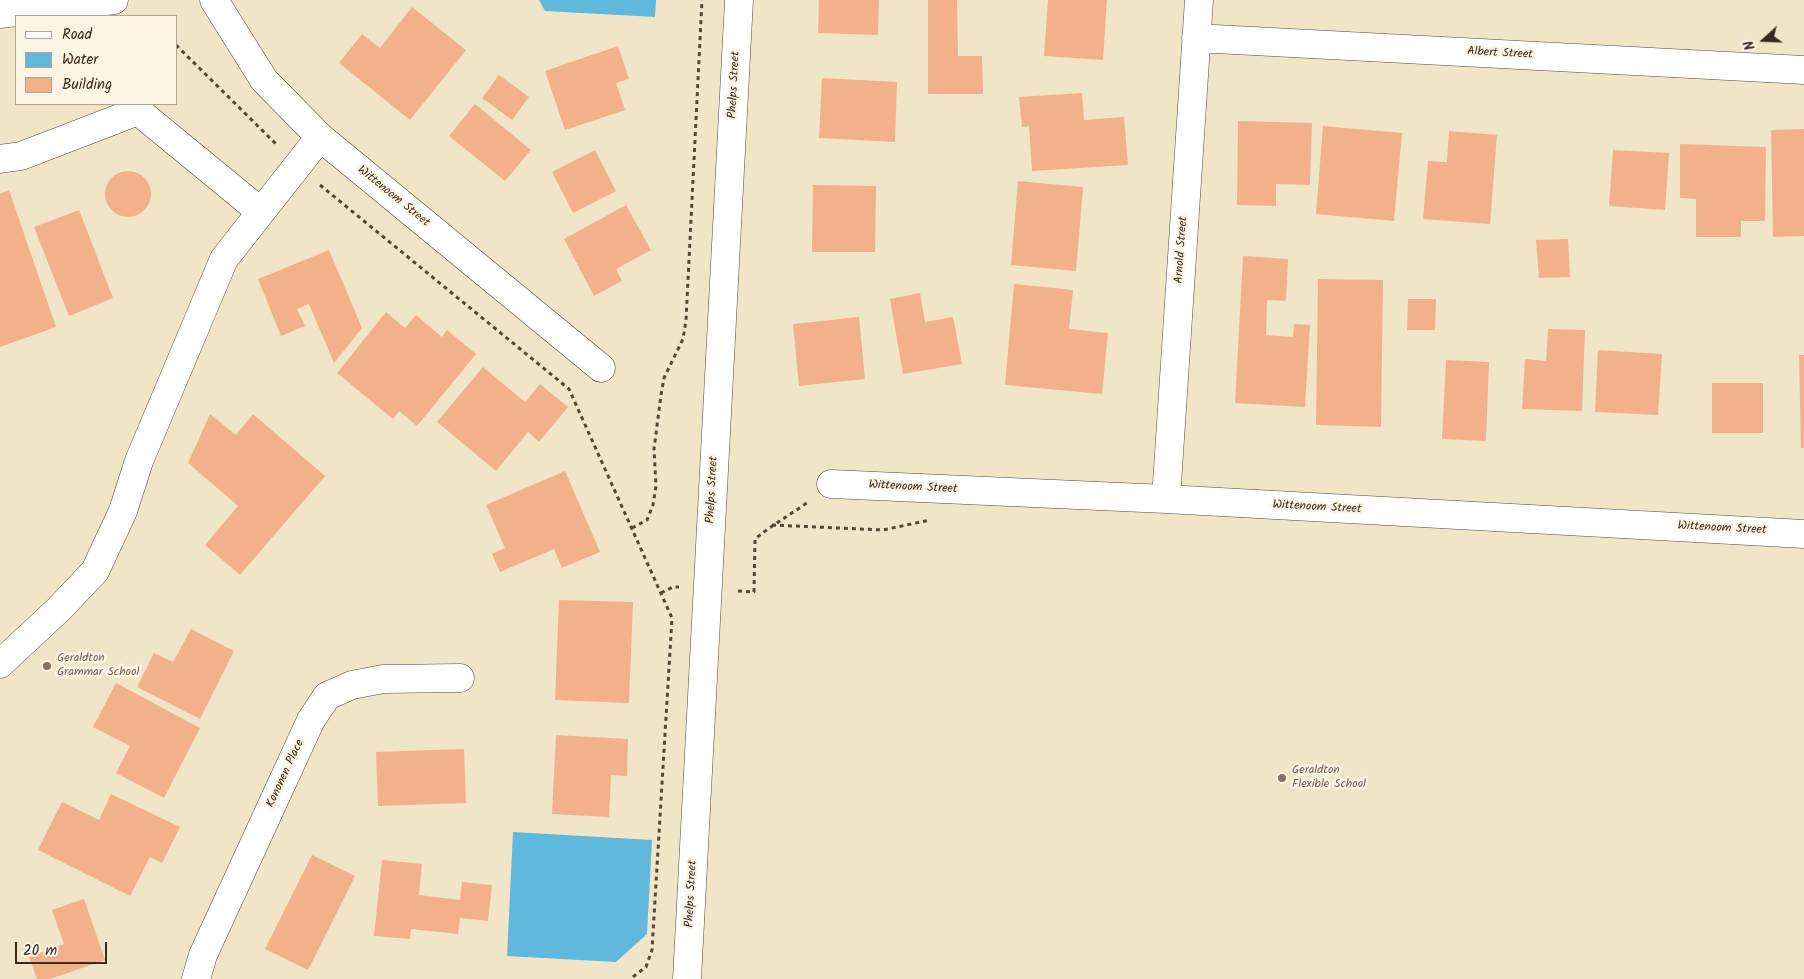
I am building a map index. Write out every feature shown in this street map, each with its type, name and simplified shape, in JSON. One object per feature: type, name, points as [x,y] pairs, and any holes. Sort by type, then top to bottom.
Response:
[{"type":"street","points":[[0,14],[114,0]]},
{"type":"street","name":"Wittenoom Street","points":[[214,0],[264,80],[320,137],[601,368]]},
{"type":"street","name":"Phelps Street","points":[[687,979],[739,0]]},
{"type":"street","name":"Arnold Street","points":[[1166,500],[1199,0]]},
{"type":"street","name":"Albert Street","points":[[1196,38],[1804,70]]},
{"type":"street","points":[[0,159],[21,156],[138,111],[262,212]]},
{"type":"street","points":[[0,664],[59,609],[96,571],[123,511],[139,461],[224,259],[320,137]]},
{"type":"street","name":"Wittenoom Street","points":[[831,484],[1804,534]]},
{"type":"street","name":"Kononen Place","points":[[196,979],[203,955],[311,720],[327,696],[352,685],[383,679],[460,678]]},
{"type":"path","points":[[632,528],[647,520],[653,505],[656,486],[654,449],[664,378],[683,339],[686,320],[702,0]]},
{"type":"path","points":[[178,47],[329,194],[569,390],[672,618],[652,950],[646,966],[630,979]]},
{"type":"path","points":[[741,591],[754,592],[755,539],[772,525],[788,517],[831,484]]},
{"type":"path","points":[[661,593],[673,587]]},
{"type":"water","points":[[539,0],[656,0],[655,17],[545,11]]},
{"type":"water","points":[[513,832],[652,840],[647,934],[616,962],[507,956]]},
{"type":"building","points":[[819,0],[879,0],[878,35],[818,33]]},
{"type":"building","points":[[928,0],[957,0],[958,56],[982,56],[983,94],[928,94]]},
{"type":"building","points":[[1048,0],[1107,0],[1103,60],[1044,56]]},
{"type":"building","points":[[412,7],[466,50],[410,120],[339,63],[362,34],[380,48]]},
{"type":"building","points":[[618,46],[629,79],[616,83],[625,110],[565,130],[545,71]]},
{"type":"building","points":[[499,75],[529,97],[512,120],[482,98]]},
{"type":"building","points":[[822,78],[897,82],[895,142],[819,138]]},
{"type":"building","points":[[1082,93],[1084,120],[1124,117],[1128,165],[1032,171],[1029,126],[1022,127],[1019,97]]},
{"type":"building","points":[[475,104],[531,150],[505,181],[449,136]]},
{"type":"building","points":[[1238,121],[1312,123],[1310,185],[1276,184],[1276,206],[1237,205]]},
{"type":"building","points":[[1323,126],[1402,133],[1394,221],[1316,214]]},
{"type":"building","points":[[1804,129],[1804,236],[1773,237],[1771,130]]},
{"type":"building","points":[[1449,131],[1497,135],[1490,224],[1423,219],[1428,161],[1447,162]]},
{"type":"building","points":[[1680,144],[1766,147],[1765,221],[1741,221],[1741,237],[1696,237],[1696,199],[1680,198]]},
{"type":"building","points":[[595,150],[616,191],[573,213],[552,172]]},
{"type":"building","points":[[1613,150],[1669,153],[1665,210],[1609,206]]},
{"type":"building","points":[[128,171],[141,175],[147,181],[151,194],[147,207],[141,213],[128,217],[115,213],[109,207],[105,194],[109,181],[115,175]]},
{"type":"building","points":[[1018,181],[1083,187],[1076,271],[1011,265]]},
{"type":"building","points":[[813,185],[876,186],[875,252],[812,252]]},
{"type":"building","points":[[9,190],[56,327],[0,347],[0,194]]},
{"type":"building","points":[[626,205],[651,250],[616,269],[622,281],[594,296],[564,239]]},
{"type":"building","points":[[79,210],[113,298],[69,316],[34,227]]},
{"type":"building","points":[[1568,239],[1570,277],[1539,278],[1536,240]]},
{"type":"building","points":[[329,250],[362,328],[334,363],[309,304],[297,309],[305,326],[281,336],[258,279]]},
{"type":"building","points":[[1243,256],[1288,259],[1286,301],[1267,300],[1266,335],[1293,337],[1294,324],[1310,325],[1305,407],[1235,403]]},
{"type":"building","points":[[1318,279],[1383,280],[1381,427],[1316,425]]},
{"type":"building","points":[[1014,284],[1073,290],[1069,329],[1108,333],[1102,394],[1005,385]]},
{"type":"building","points":[[920,293],[925,322],[953,317],[962,364],[903,374],[890,299]]},
{"type":"building","points":[[1408,299],[1436,299],[1435,330],[1407,330]]},
{"type":"building","points":[[386,312],[405,328],[416,315],[442,337],[447,330],[476,354],[417,426],[399,411],[393,419],[337,373]]},
{"type":"building","points":[[859,317],[865,379],[799,386],[793,324]]},
{"type":"building","points":[[1548,329],[1585,330],[1582,411],[1522,409],[1525,359],[1546,361]]},
{"type":"building","points":[[1598,350],[1662,354],[1658,415],[1595,412]]},
{"type":"building","points":[[1799,355],[1804,355],[1804,448],[1801,448]]},
{"type":"building","points":[[1446,360],[1489,362],[1486,441],[1442,439]]},
{"type":"building","points":[[483,367],[525,402],[540,384],[568,407],[539,442],[528,432],[496,471],[437,422]]},
{"type":"building","points":[[1712,383],[1763,383],[1763,433],[1712,433]]},
{"type":"building","points":[[210,414],[236,435],[253,414],[325,476],[240,575],[205,545],[238,506],[188,463]]},
{"type":"building","points":[[565,471],[600,552],[562,568],[554,549],[500,572],[492,554],[505,548],[486,505]]},
{"type":"building","points":[[559,600],[633,602],[629,703],[555,700]]},
{"type":"building","points":[[191,629],[234,651],[200,719],[137,687],[154,653],[173,662]]},
{"type":"building","points":[[116,683],[200,728],[164,798],[116,773],[130,746],[93,727]]},
{"type":"building","points":[[556,735],[628,739],[627,776],[611,775],[609,817],[552,814]]},
{"type":"building","points":[[464,749],[466,803],[378,806],[376,752]]},
{"type":"building","points":[[111,794],[180,827],[162,863],[150,857],[130,896],[38,850],[62,802],[99,820]]},
{"type":"building","points":[[312,855],[355,876],[308,970],[265,949]]},
{"type":"building","points":[[382,860],[422,864],[419,895],[460,900],[462,882],[492,885],[488,921],[460,918],[458,934],[411,929],[410,939],[374,936]]},
{"type":"building","points":[[84,899],[105,960],[50,979],[37,979],[29,957],[64,944],[52,910]]},
{"type":"place","name":"Geraldton Grammar School","points":[[47,666]]},
{"type":"place","name":"Geraldton Flexible School","points":[[1282,778]]}]
